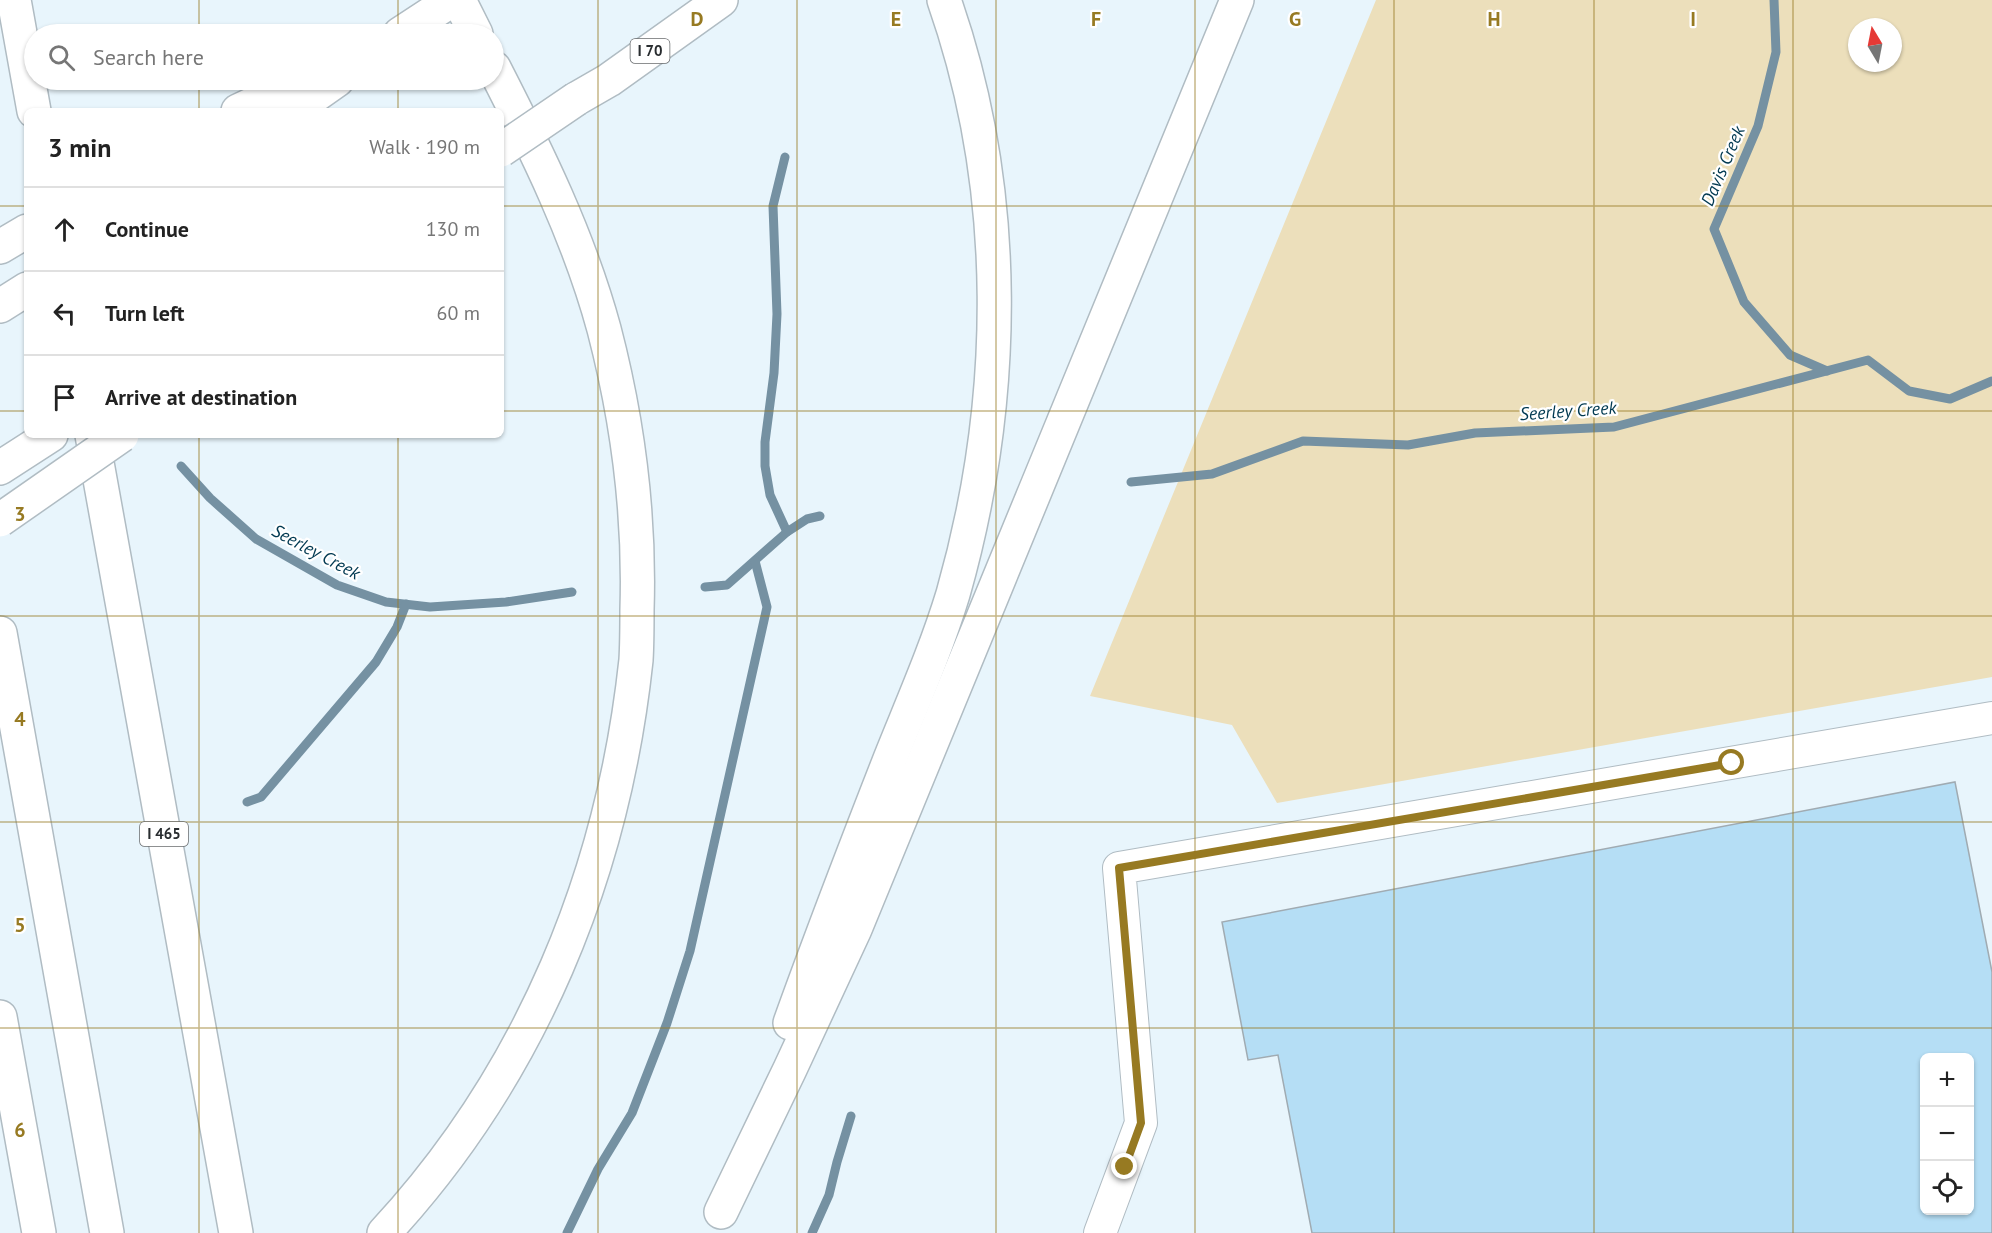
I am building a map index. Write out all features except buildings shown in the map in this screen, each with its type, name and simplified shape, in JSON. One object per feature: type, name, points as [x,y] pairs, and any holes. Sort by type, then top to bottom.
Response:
[{"type":"highway","points":[[14,0],[24,56]]},
{"type":"highway","points":[[415,24],[452,0]]},
{"type":"highway","points":[[459,0],[471,24]]},
{"type":"highway","name":"I 70","points":[[504,148],[576,99],[609,80],[721,0]]},
{"type":"highway","points":[[716,1222],[776,1065],[827,918],[935,644],[960,568],[980,481],[989,421],[994,362],[993,246],[988,183],[977,123],[964,65],[944,0]]},
{"type":"highway","points":[[716,1222],[855,929],[1238,0]]},
{"type":"highway","points":[[384,1233],[437,1170],[481,1109],[523,1039],[553,978],[584,903],[617,781],[636,659],[638,571],[634,492],[617,384],[603,326],[563,210],[504,89]]},
{"type":"highway","points":[[30,90],[33,108]]},
{"type":"highway","points":[[244,108],[282,90]]},
{"type":"highway","points":[[297,108],[323,90]]},
{"type":"highway","points":[[0,247],[24,233]]},
{"type":"highway","points":[[0,306],[24,291]]},
{"type":"highway","points":[[0,468],[46,438]]},
{"type":"highway","name":"I 465","points":[[93,438],[236,1233]]},
{"type":"highway","points":[[0,520],[118,438]]},
{"type":"highway","points":[[0,633],[107,1233]]},
{"type":"highway","points":[[0,1017],[39,1233]]},
{"type":"lane","points":[[1100,1233],[1141,1123],[1119,868],[1992,718]]},
{"type":"shaded area","points":[[1376,0],[1992,0],[1992,677],[1277,803],[1232,725],[1090,696]]},
{"type":"waterway","name":"Davis Creek","points":[[1774,0],[1776,52],[1758,126],[1714,229],[1744,302],[1790,355],[1827,371]]},
{"type":"waterway","points":[[785,157],[773,206],[777,314],[774,373],[765,442],[765,466],[770,495],[787,532]]},
{"type":"waterway","name":"Seerley Creek","points":[[1131,482],[1212,474],[1303,441],[1408,445],[1475,433],[1614,427],[1868,360],[1909,391],[1950,399],[1992,381]]},
{"type":"waterway","name":"Seerley Creek","points":[[181,466],[210,498],[256,539],[337,585],[386,602],[430,607],[506,602],[572,592]]},
{"type":"waterway","name":"Seerley Creek","points":[[705,587],[727,585],[787,532],[807,519],[820,516]]},
{"type":"waterway","points":[[567,1233],[598,1169],[632,1113],[667,1023],[690,951],[767,607],[755,561]]},
{"type":"waterway","points":[[247,802],[261,797],[376,662],[397,627],[406,604]]},
{"type":"waterway","points":[[812,1233],[829,1195],[851,1116]]},
{"type":"route","points":[[1125,1167],[1141,1123],[1119,868],[1732,763]]}]
